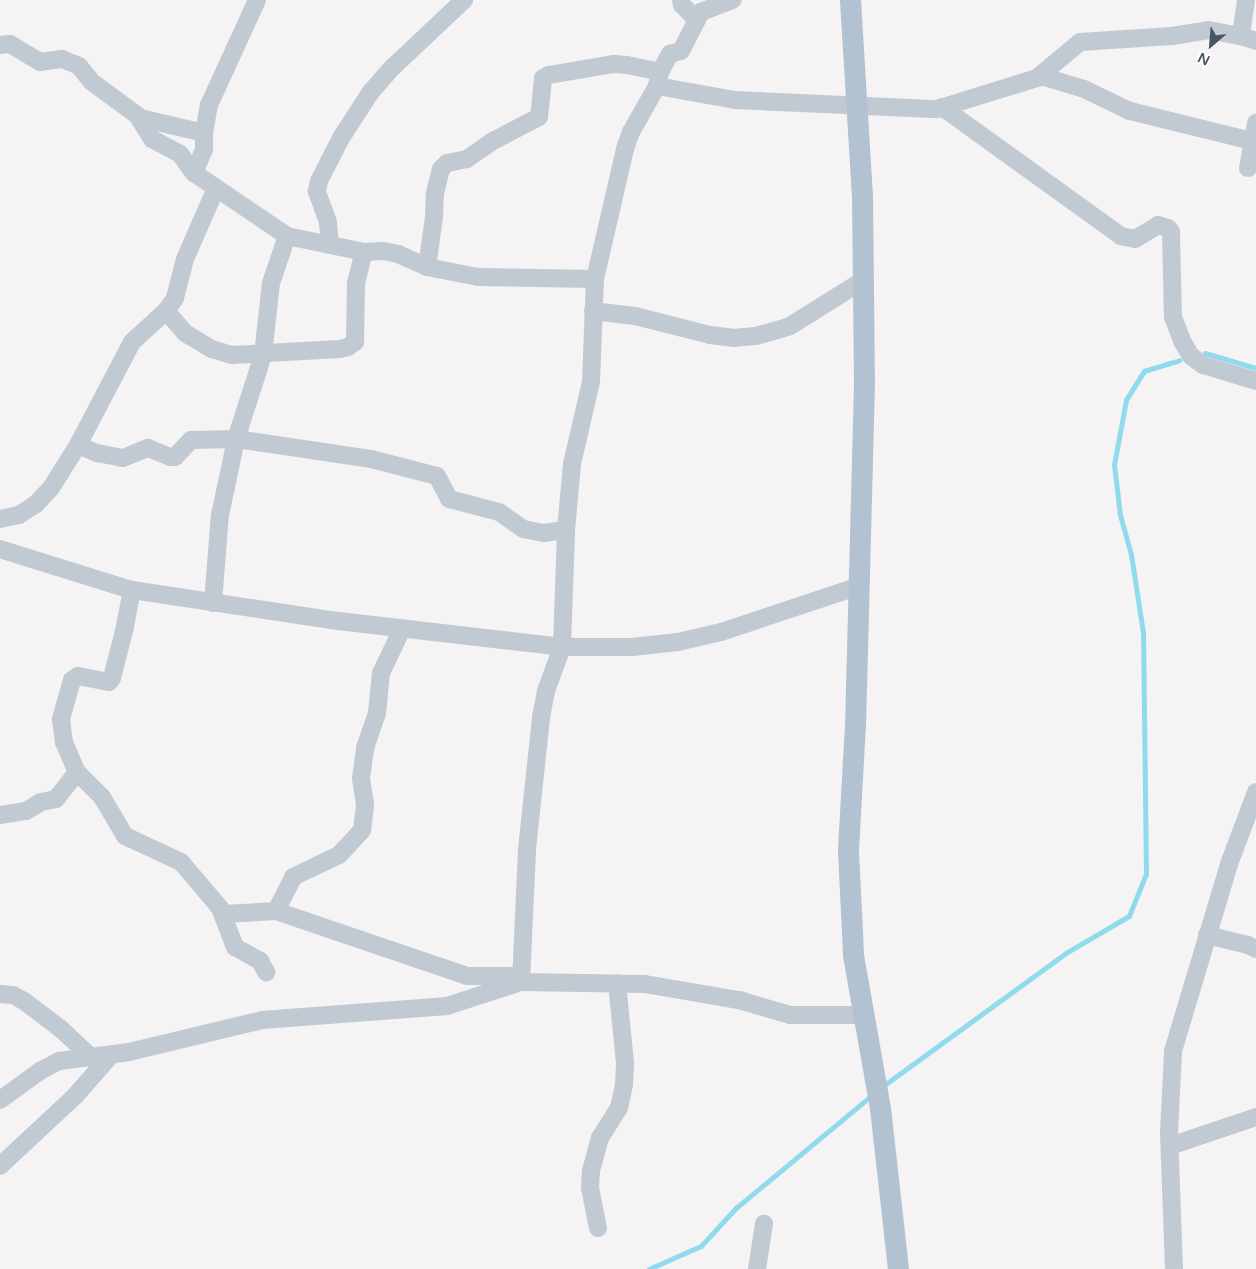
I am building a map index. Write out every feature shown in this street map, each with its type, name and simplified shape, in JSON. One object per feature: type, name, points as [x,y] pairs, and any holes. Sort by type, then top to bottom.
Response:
[{"type":"main road","points":[[850,0],[855,107],[862,195],[864,383],[860,586],[848,851],[853,955],[880,1108],[898,1269]]},
{"type":"street","points":[[194,173],[204,150],[204,133],[209,105],[257,0]]},
{"type":"street","points":[[330,245],[328,222],[318,191],[319,181],[341,138],[370,93],[393,67],[464,0]]},
{"type":"street","points":[[681,0],[684,8],[696,18]]},
{"type":"street","points":[[521,979],[527,848],[541,717],[546,691],[562,646],[566,530],[572,464],[591,382],[595,279],[625,149],[631,132],[670,54],[681,51],[696,18],[701,12],[733,0]]},
{"type":"street","points":[[426,268],[434,217],[435,193],[441,169],[447,163],[467,158],[491,142],[539,117],[543,78],[546,76],[614,64],[627,65],[658,79],[735,100],[855,107],[942,107],[1042,76],[1080,42],[1172,36],[1208,30],[1249,38],[1246,0]]},
{"type":"street","points":[[0,45],[10,44],[40,62],[59,59],[79,66],[88,78],[140,118],[204,133]]},
{"type":"street","points":[[1042,76],[1084,89],[1130,111],[1255,142]]},
{"type":"street","points":[[942,107],[1121,236],[1135,239],[1158,224],[1168,228],[1171,232],[1173,316],[1182,342],[1191,356],[1203,365],[1256,382]]},
{"type":"street","points":[[140,118],[149,137],[184,158],[194,173],[287,236],[364,252],[383,251],[398,254],[426,268],[495,279],[595,279]]},
{"type":"street","points":[[1248,168],[1255,142],[1256,123]]},
{"type":"street","points":[[0,519],[20,515],[36,504],[51,488],[78,444],[132,342],[166,311],[178,292],[185,259],[216,188]]},
{"type":"street","points":[[213,603],[220,515],[236,439],[263,355],[272,283],[287,236]]},
{"type":"street","points":[[166,311],[185,333],[212,349],[232,355],[263,355],[340,349],[355,342],[356,283],[364,252]]},
{"type":"street","points":[[593,311],[635,316],[710,335],[732,338],[756,336],[790,326],[862,281]]},
{"type":"street","points":[[78,444],[97,453],[123,458],[148,448],[174,457],[191,440],[236,439],[371,459],[437,476],[449,499],[454,502],[499,512],[523,529],[533,532],[566,530]]},
{"type":"street","points":[[0,549],[132,590],[402,629],[562,646],[632,647],[678,642],[721,632],[860,586]]},
{"type":"street","points":[[132,590],[125,627],[111,680],[109,682],[78,676],[72,680],[60,726],[64,742],[77,772],[102,797],[125,836],[176,858],[223,914],[235,947],[260,961],[266,972]]},
{"type":"street","points":[[276,911],[293,877],[339,854],[362,830],[365,804],[361,778],[365,748],[377,713],[381,673],[402,629]]},
{"type":"street","points":[[0,815],[26,811],[41,802],[56,799],[77,772]]},
{"type":"street","points":[[1174,1269],[1170,1146],[1173,1051],[1207,936],[1249,831],[1256,792]]},
{"type":"street","points":[[223,914],[276,911],[467,976],[660,986],[719,996],[790,1015],[863,1015]]},
{"type":"street","points":[[1207,936],[1248,945],[1256,950]]},
{"type":"street","points":[[0,1100],[40,1071],[59,1061],[112,1054],[262,1020],[459,1004],[521,979]]},
{"type":"street","points":[[598,1228],[590,1188],[591,1171],[600,1138],[619,1108],[626,1063],[617,983]]},
{"type":"street","points":[[0,994],[13,995],[24,1001],[61,1029],[92,1058]]},
{"type":"street","points":[[0,1166],[75,1096],[112,1054]]},
{"type":"street","points":[[1170,1146],[1256,1117]]},
{"type":"street","points":[[757,1269],[764,1224]]},
{"type":"waterway","points":[[1205,353],[1256,368]]},
{"type":"waterway","points":[[883,1086],[1066,953],[1129,916],[1146,874],[1143,633],[1131,555],[1120,515],[1114,465],[1126,400],[1144,371],[1179,360]]},
{"type":"waterway","points":[[649,1269],[701,1246],[736,1208],[871,1096]]}]
